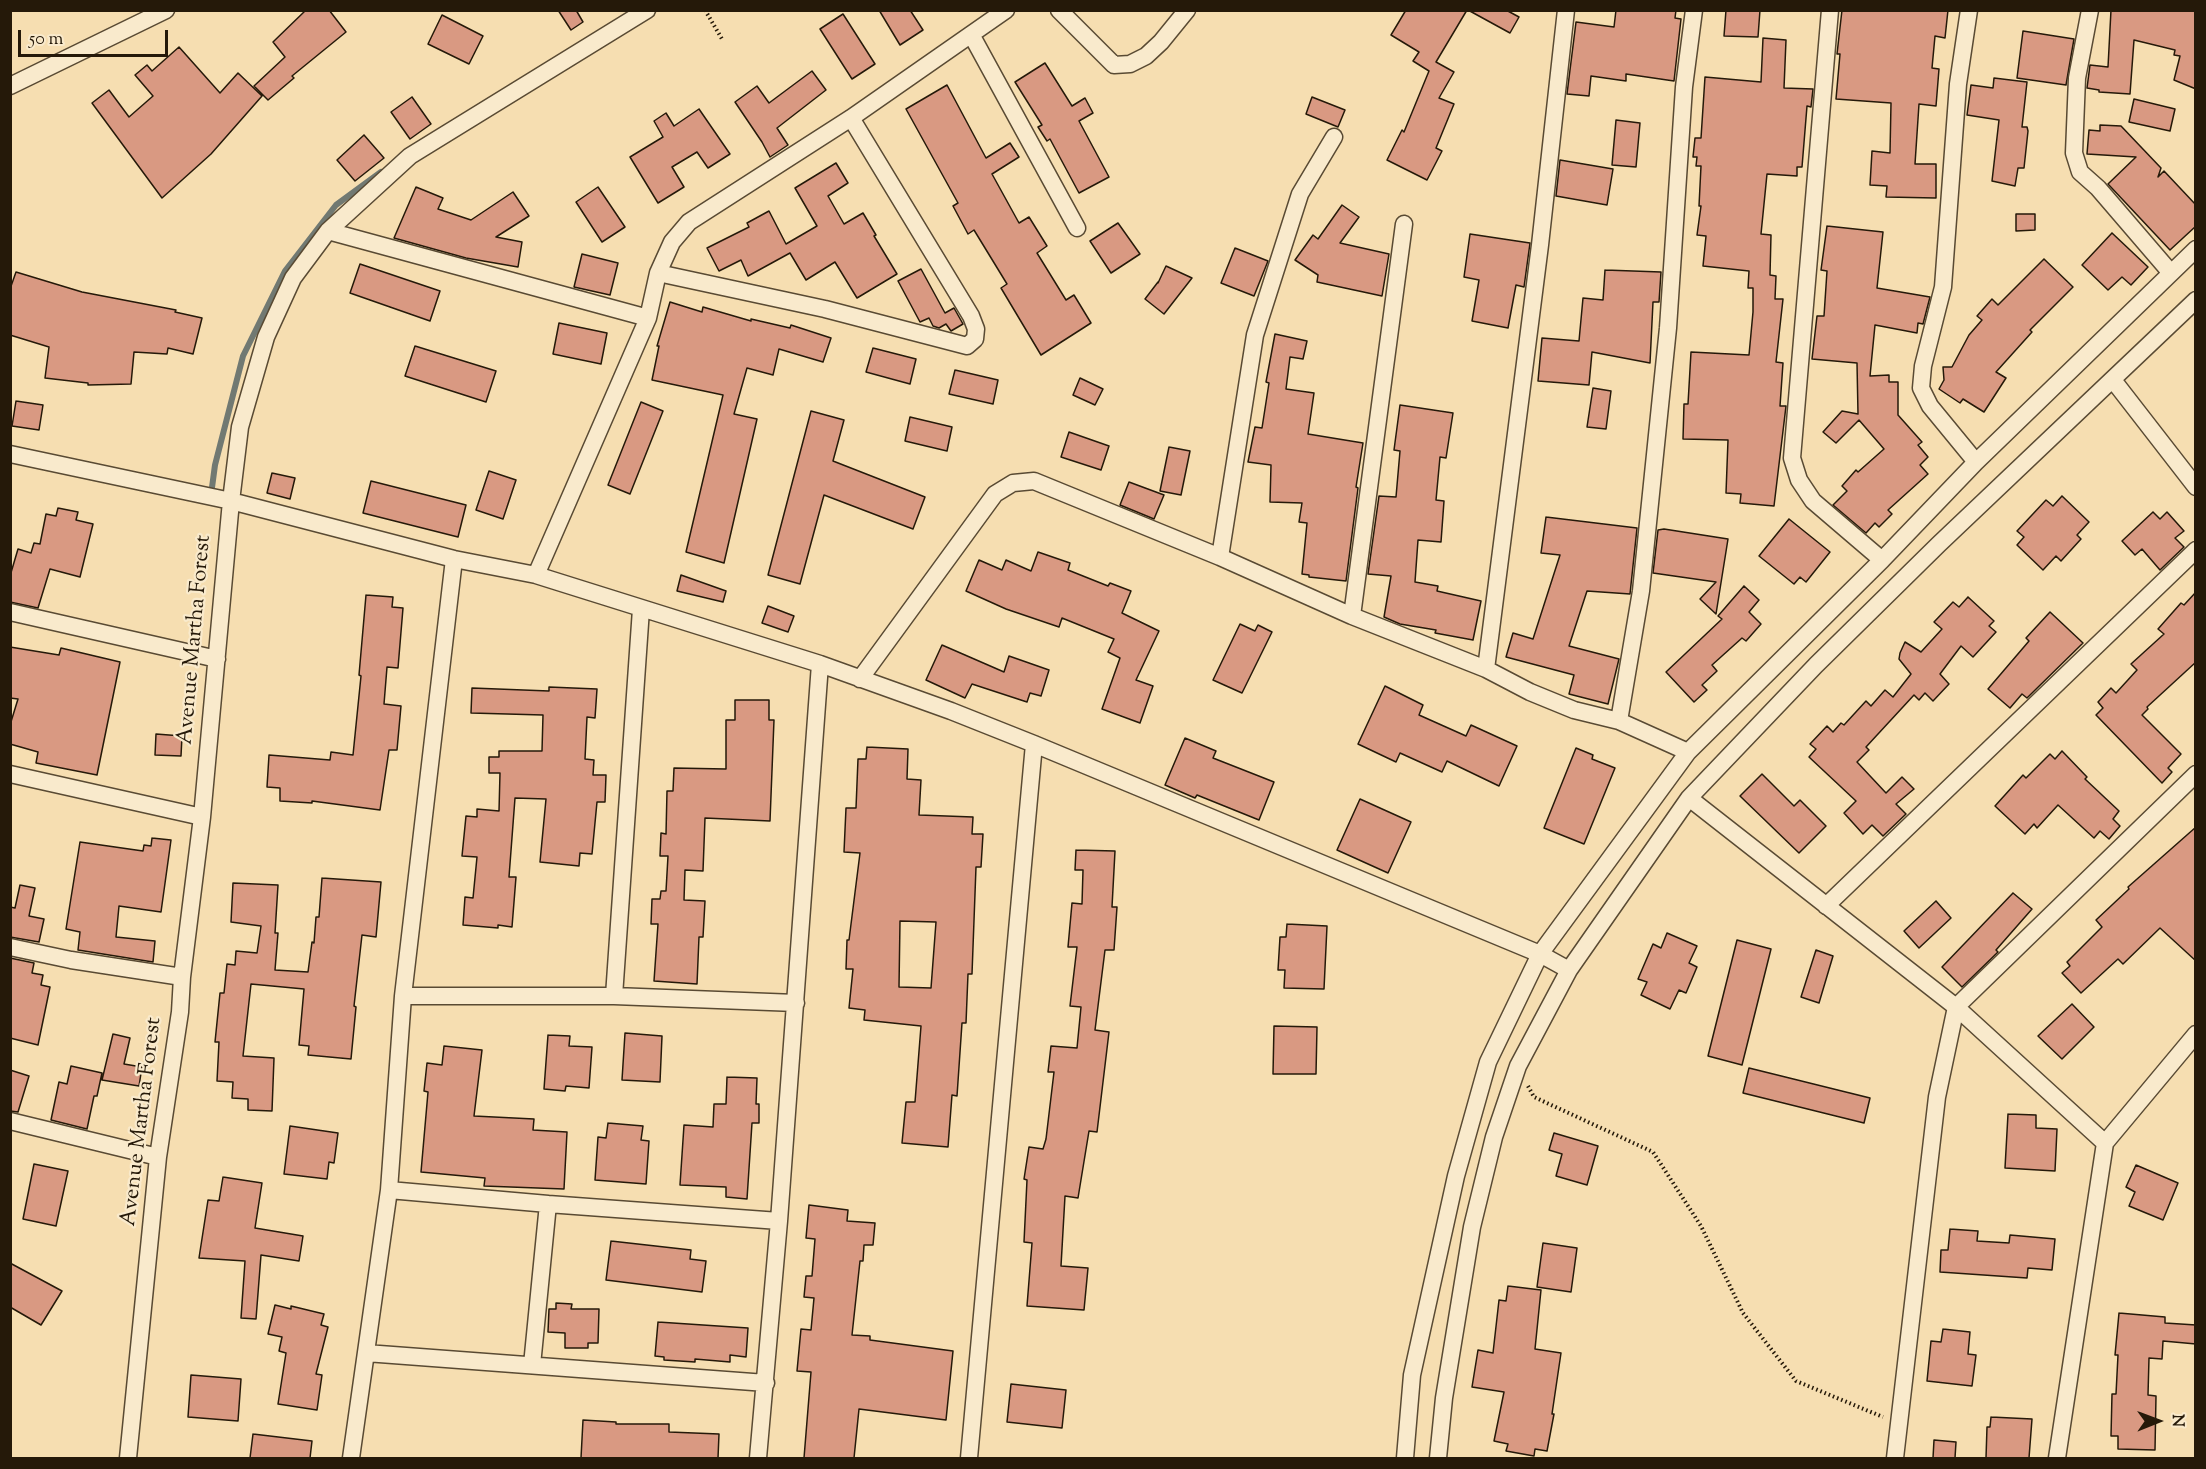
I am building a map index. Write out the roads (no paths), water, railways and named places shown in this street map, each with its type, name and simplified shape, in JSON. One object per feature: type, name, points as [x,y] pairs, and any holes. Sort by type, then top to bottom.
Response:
[{"type":"street","points":[[10,86],[166,10]]},
{"type":"street","name":"Avenue Martha Forest","points":[[128,1458],[158,1157],[180,1012],[182,977],[202,817],[240,427],[266,338],[293,278],[328,231],[410,156],[647,10]]},
{"type":"street","points":[[537,575],[648,318],[658,273],[672,242],[689,222],[851,118],[972,36],[1006,10]]},
{"type":"street","points":[[1059,10],[1114,65],[1130,64],[1146,56],[1161,42],[1186,10]]},
{"type":"street","points":[[1486,669],[1540,245],[1566,10]]},
{"type":"street","points":[[1618,721],[1641,591],[1668,328],[1684,87],[1694,10]]},
{"type":"street","points":[[1830,10],[1792,458],[1799,480],[1814,501],[1882,560]]},
{"type":"street","points":[[1969,10],[1958,84],[1943,287],[1923,366],[1921,388],[1930,406],[1976,462]]},
{"type":"street","points":[[2090,10],[2077,78],[2074,153],[2080,172],[2098,188],[2171,273]]},
{"type":"street","points":[[972,36],[1077,228]]},
{"type":"street","points":[[658,273],[825,309],[967,346],[975,339],[976,329],[971,315],[851,118]]},
{"type":"street","points":[[1220,557],[1255,335],[1300,194],[1334,137]]},
{"type":"street","points":[[1352,615],[1404,224]]},
{"type":"street","points":[[328,231],[648,318]]},
{"type":"street","points":[[1405,1458],[1412,1375],[1456,1176],[1488,1062],[1540,954],[1688,752],[1882,560],[1976,462],[2196,249]]},
{"type":"street","points":[[1438,1458],[1444,1398],[1472,1227],[1494,1137],[1518,1066],[1569,970],[1689,798],[1816,665],[1939,544],[2196,300]]},
{"type":"street","points":[[2113,380],[2196,487]]},
{"type":"street","points":[[10,454],[231,501],[454,559],[537,575],[820,664],[1034,744],[1540,954],[1569,970]]},
{"type":"street","points":[[860,679],[995,494],[1013,483],[1034,481],[1486,669],[1530,692],[1574,710],[1618,721],[1688,752]]},
{"type":"street","points":[[1826,906],[2196,550]]},
{"type":"street","points":[[351,1458],[389,1190],[403,996],[454,559]]},
{"type":"street","points":[[614,996],[641,609]]},
{"type":"street","points":[[10,612],[217,659]]},
{"type":"street","points":[[759,1458],[796,1003],[820,664]]},
{"type":"street","points":[[969,1458],[1034,744]]},
{"type":"street","points":[[10,774],[202,817]]},
{"type":"street","points":[[1895,1458],[1936,1097],[1956,1006],[2196,774]]},
{"type":"street","points":[[1689,798],[1956,1006],[2105,1143]]},
{"type":"street","points":[[10,947],[71,960],[182,977]]},
{"type":"street","points":[[403,996],[614,996],[796,1003]]},
{"type":"street","points":[[2057,1458],[2105,1143],[2196,1034]]},
{"type":"street","points":[[10,1121],[158,1157]]},
{"type":"street","points":[[389,1190],[779,1221]]},
{"type":"street","points":[[532,1365],[548,1204]]},
{"type":"street","points":[[366,1353],[766,1383]]},
{"type":"waterway","points":[[211,495],[215,465],[243,356],[285,271],[336,205],[381,172]]}]
